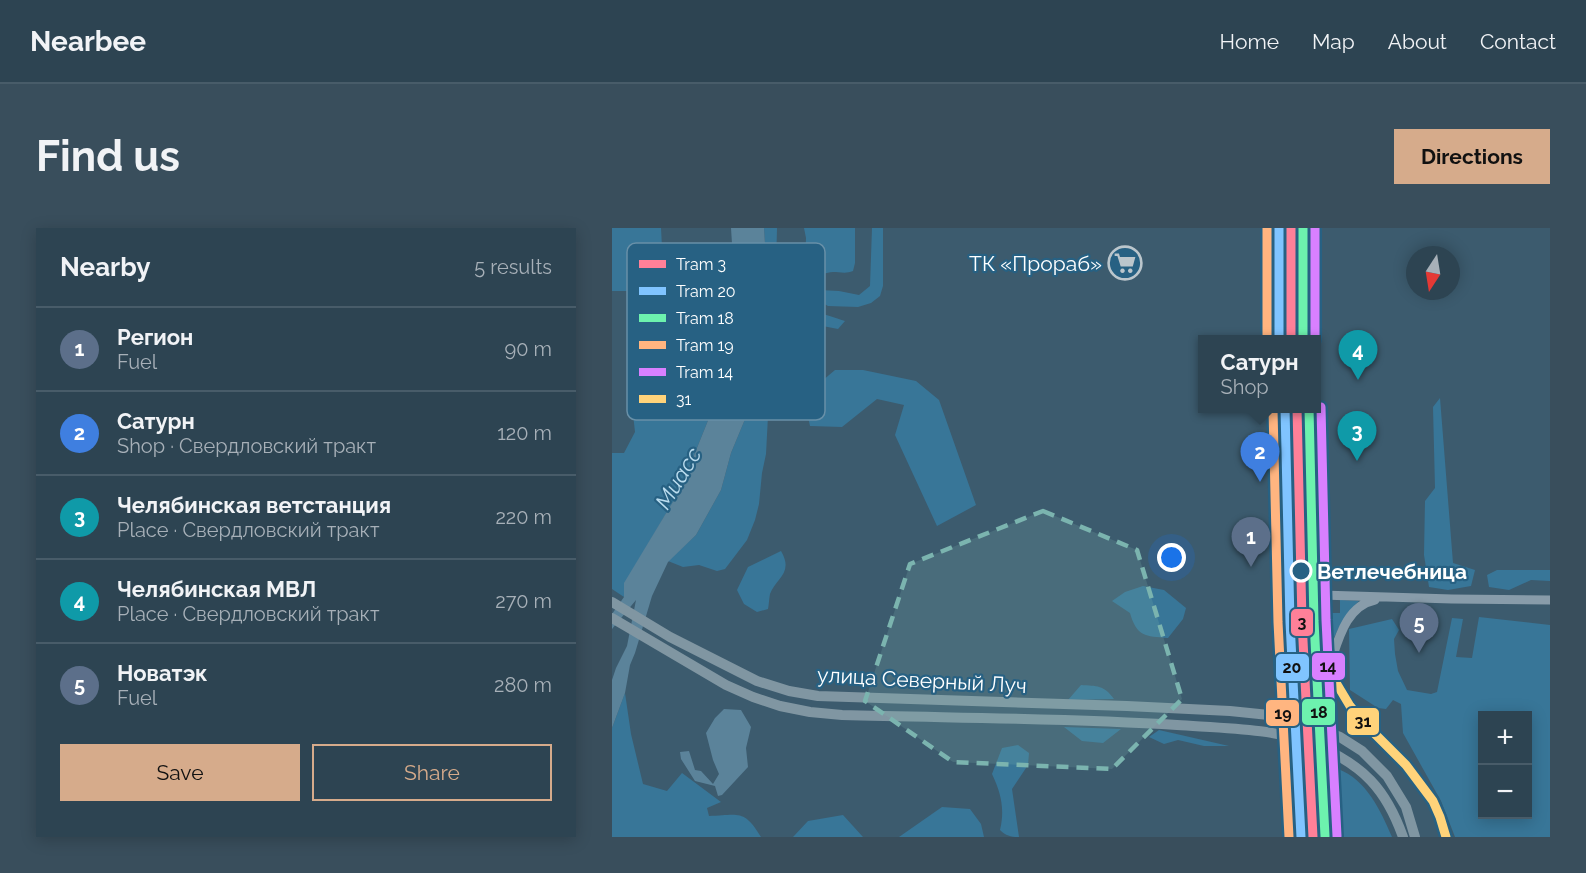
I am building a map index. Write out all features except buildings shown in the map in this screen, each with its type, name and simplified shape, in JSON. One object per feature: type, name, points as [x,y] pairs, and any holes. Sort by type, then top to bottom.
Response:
[{"type":"main road","points":[[1300,228],[1301,335]]},
{"type":"main road","points":[[1312,228],[1313,335]]},
{"type":"main road","points":[[1301,413],[1316,710],[1319,837]]},
{"type":"main road","points":[[1315,413],[1321,595],[1329,667],[1333,837]]},
{"type":"main road","points":[[1309,594],[1550,600]]},
{"type":"main road","points":[[1386,597],[1370,600],[1359,606],[1350,616],[1341,632],[1329,667],[1350,706],[1366,726],[1406,765],[1433,801],[1446,837]]},
{"type":"main road","name":"улица Северный Луч","points":[[612,602],[670,637],[757,681],[789,691],[818,696],[1126,706],[1251,713],[1286,718],[1316,726],[1362,751],[1387,776],[1406,807],[1415,837]]},
{"type":"main road","name":"улица Северный Луч","points":[[612,618],[726,685],[780,706],[810,712],[842,715],[1138,723],[1249,730],[1314,744],[1356,767],[1377,786],[1395,814],[1403,837]]},
{"type":"highlighted area","points":[[1043,511],[1137,550],[1182,699],[1112,769],[953,762],[865,701],[910,564]]},
{"type":"shaded area","points":[[612,228],[661,228],[662,243],[627,243],[627,291],[612,291]]},
{"type":"shaded area","points":[[731,228],[764,228],[765,243],[732,243]]},
{"type":"shaded area","points":[[764,228],[777,228],[777,243],[765,243]]},
{"type":"shaded area","points":[[804,228],[855,228],[853,271],[825,274],[825,243],[806,243]]},
{"type":"shaded area","points":[[872,228],[883,228],[883,286],[880,296],[871,303],[858,307],[825,304],[825,290],[859,295],[870,286]]},
{"type":"shaded area","points":[[825,314],[845,321],[838,329],[825,326]]},
{"type":"shaded area","points":[[835,370],[863,370],[916,381],[939,400],[976,505],[937,526],[895,435],[904,405],[877,399],[842,427],[810,426],[809,420],[825,420],[825,378]]},
{"type":"shaded area","points":[[1440,398],[1453,563],[1475,570],[1471,586],[1448,590],[1429,587],[1424,555],[1425,501],[1435,488],[1433,407]]},
{"type":"shaded area","points":[[1278,413],[1294,413],[1294,575],[1279,575]]},
{"type":"shaded area","points":[[634,420],[708,420],[680,490],[625,583],[624,597],[612,589],[612,453],[624,453],[635,432]]},
{"type":"shaded area","points":[[708,420],[745,420],[731,453],[721,490],[696,535],[668,562],[652,596],[630,665],[625,693],[612,728],[612,680],[627,646],[636,600],[612,629],[612,614],[624,597],[624,583],[680,490]]},
{"type":"shaded area","points":[[745,420],[768,420],[759,504],[747,540],[725,569],[717,571],[699,565],[683,567],[668,561],[696,535],[721,490],[731,453]]},
{"type":"shaded area","points":[[781,551],[785,559],[785,570],[770,594],[768,609],[757,612],[744,604],[737,590],[748,567]]},
{"type":"shaded area","points":[[1497,570],[1550,570],[1550,581],[1531,580],[1509,590],[1489,587],[1487,575]]},
{"type":"shaded area","points":[[1143,586],[1164,590],[1186,608],[1183,619],[1168,638],[1143,634],[1136,627],[1130,613],[1112,601],[1125,592]]},
{"type":"shaded area","points":[[1340,600],[1359,601],[1343,620],[1332,642],[1329,613],[1340,613]]},
{"type":"shaded area","points":[[1479,617],[1550,625],[1550,837],[1455,837],[1441,801],[1403,733],[1401,704],[1393,700],[1386,709],[1378,708],[1350,690],[1349,629],[1392,619],[1399,630],[1394,639],[1398,671],[1407,690],[1431,694],[1437,692],[1452,618],[1463,619],[1456,657],[1472,658]]},
{"type":"shaded area","points":[[1081,685],[1100,687],[1114,699],[1068,700]]},
{"type":"shaded area","points":[[625,693],[631,734],[643,784],[667,791],[682,773],[721,802],[707,808],[709,816],[734,815],[745,818],[761,837],[612,837],[612,728]]},
{"type":"shaded area","points":[[724,709],[741,710],[751,727],[746,748],[748,767],[722,795],[718,796],[715,786],[695,781],[681,759],[680,752],[689,751],[695,770],[701,771],[713,784],[719,774],[706,733]]},
{"type":"shaded area","points":[[1064,727],[1121,729],[1103,743],[1082,741]]},
{"type":"shaded area","points":[[1159,730],[1229,746],[1204,746],[1178,740],[1164,744],[1149,737]]},
{"type":"shaded area","points":[[1018,745],[1029,753],[1028,765],[1012,789],[1019,837],[1009,836],[1000,830],[1001,801],[992,774],[1002,748]]},
{"type":"shaded area","points":[[1338,769],[1357,780],[1364,788],[1383,817],[1392,837],[1339,837]]},
{"type":"shaded area","points":[[942,807],[970,809],[981,824],[984,837],[899,837]]},
{"type":"shaded area","points":[[843,815],[863,837],[793,837],[808,821]]},
{"type":"tram line","name":"19","points":[[1267,228],[1267,335]]},
{"type":"tram line","name":"20","points":[[1279,228],[1279,335]]},
{"type":"tram line","name":"3","points":[[1291,228],[1291,335]]},
{"type":"tram line","name":"18","points":[[1303,228],[1303,335]]},
{"type":"tram line","name":"14","points":[[1315,228],[1315,335]]},
{"type":"tram line","name":"14","points":[[1321,407],[1326,620],[1337,836]]},
{"type":"tram line","name":"19","points":[[1273,413],[1278,622],[1289,837]]},
{"type":"tram line","name":"20","points":[[1285,413],[1290,622],[1301,837]]},
{"type":"tram line","name":"3","points":[[1297,413],[1302,621],[1313,837]]},
{"type":"tram line","name":"18","points":[[1309,413],[1314,621],[1325,836]]},
{"type":"transit line","name":"31","points":[[1312,228],[1313,335]]},
{"type":"transit line","name":"31","points":[[1315,413],[1321,595],[1329,667],[1350,706],[1406,765],[1433,801],[1446,837]]},
{"type":"transit line","name":"31","points":[[1312,644],[1319,837]]},
{"type":"place","name":"ТК «Прораб»","points":[[1125,263]]},
{"type":"place","name":"Челябинская МВЛ","points":[[1358,380]]},
{"type":"place","name":"Челябинская ветстанция","points":[[1357,461]]},
{"type":"place","name":"Сатурн","points":[[1260,482]]},
{"type":"place","name":"Регион","points":[[1251,567]]},
{"type":"place","name":"Ветлечебница","points":[[1301,571]]},
{"type":"place","name":"Новатэк","points":[[1419,653]]},
{"type":"water label","name":"Миасс","points":[[678,478]]}]
